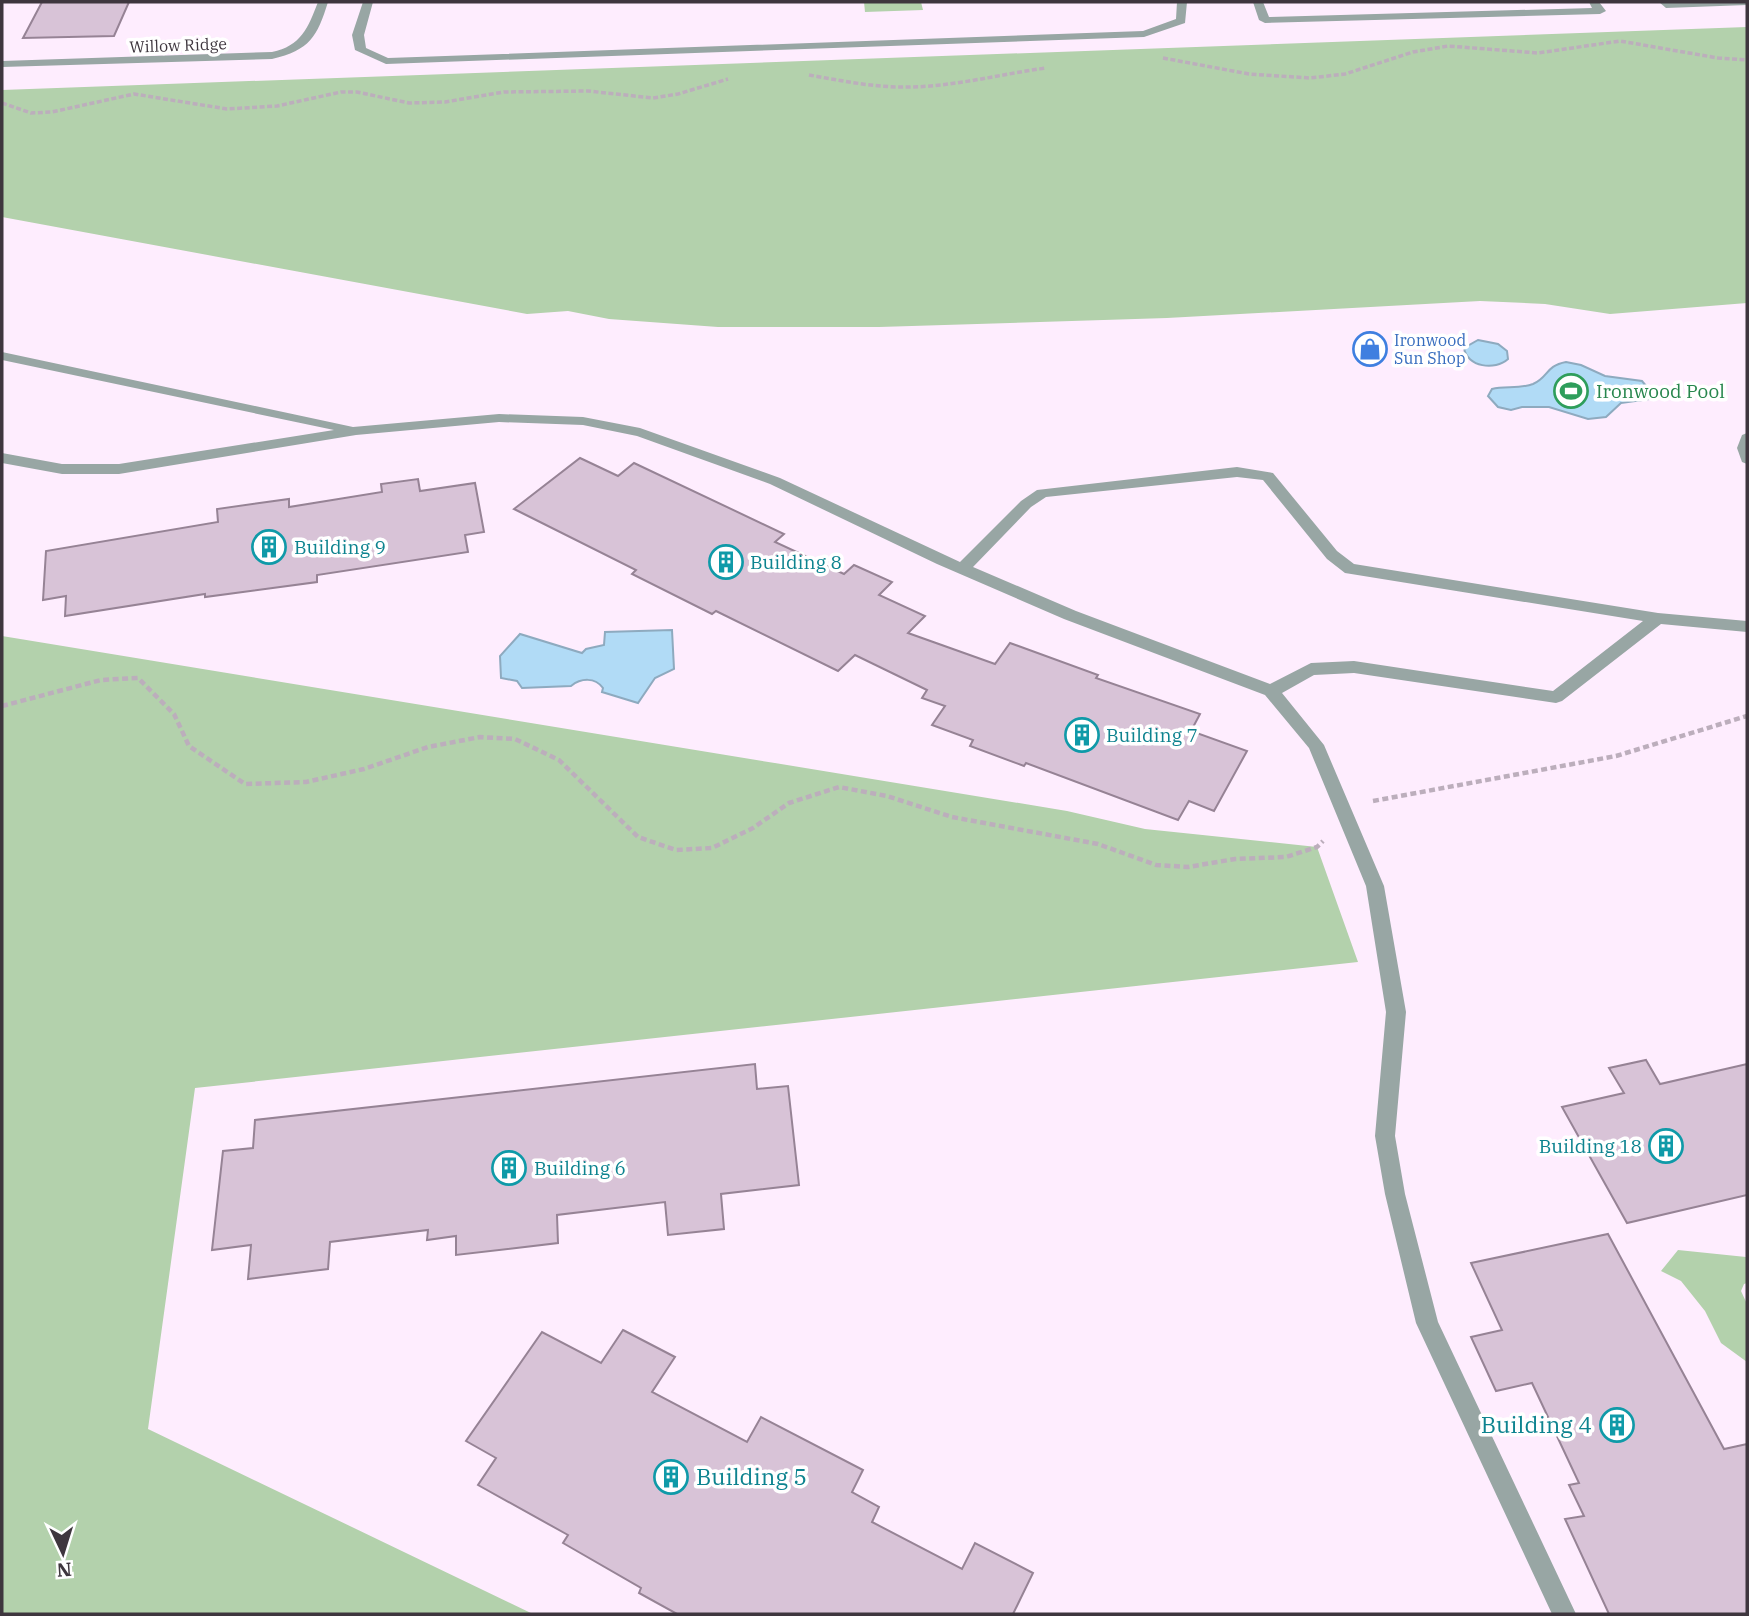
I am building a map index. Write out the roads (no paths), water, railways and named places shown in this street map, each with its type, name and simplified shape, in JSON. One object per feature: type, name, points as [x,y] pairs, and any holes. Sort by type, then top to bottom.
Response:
[{"type":"street","name":"Willow Ridge","points":[[2,64],[257,58],[280,55],[297,50],[308,42],[323,2]]},
{"type":"street","points":[[368,2],[358,35],[361,50],[386,61],[1144,34],[1181,21],[1182,2]]},
{"type":"street","points":[[1258,2],[1265,20],[1600,11],[1594,2]]},
{"type":"street","points":[[1664,2],[1666,5],[1747,2]]},
{"type":"street","points":[[2,356],[356,431]]},
{"type":"street","points":[[2,458],[62,469],[119,468],[356,431],[499,418],[583,421],[640,432],[775,481],[962,569],[1070,615],[1271,691],[1316,745],[1375,886],[1396,1013],[1385,1136],[1395,1194],[1427,1323],[1564,1614]]},
{"type":"street","points":[[1747,438],[1744,449],[1747,459]]},
{"type":"street","points":[[962,569],[1026,504],[1042,493],[1237,472],[1268,476],[1332,555],[1350,569],[1658,618],[1747,626]]},
{"type":"street","points":[[1271,691],[1311,669],[1354,667],[1556,696],[1658,618]]},
{"type":"water","points":[[1478,340],[1498,344],[1507,351],[1508,359],[1489,366],[1476,363],[1466,354],[1464,348]]},
{"type":"water","name":"Ironwood Pool","points":[[1566,362],[1581,365],[1605,376],[1642,381],[1652,393],[1649,399],[1621,403],[1606,417],[1588,419],[1549,407],[1522,407],[1511,410],[1498,407],[1488,396],[1492,389],[1533,384],[1554,366]]},
{"type":"water","points":[[672,630],[674,669],[655,678],[638,703],[602,692],[600,684],[592,680],[579,681],[571,686],[522,688],[517,681],[501,678],[500,656],[520,634],[582,653],[586,649],[604,645],[605,632]]},
{"type":"place","name":"Ironwood Sun Shop","points":[[1370,349]]},
{"type":"place","name":"Ironwood Pool","points":[[1571,391]]},
{"type":"place","name":"Building 9","points":[[269,547]]},
{"type":"place","name":"Building 8","points":[[726,562]]},
{"type":"place","name":"Building 7","points":[[1082,735]]},
{"type":"place","name":"Building 18","points":[[1666,1146]]},
{"type":"place","name":"Building 6","points":[[509,1168]]},
{"type":"place","name":"Building 4","points":[[1617,1425]]},
{"type":"place","name":"Building 5","points":[[671,1477]]}]
